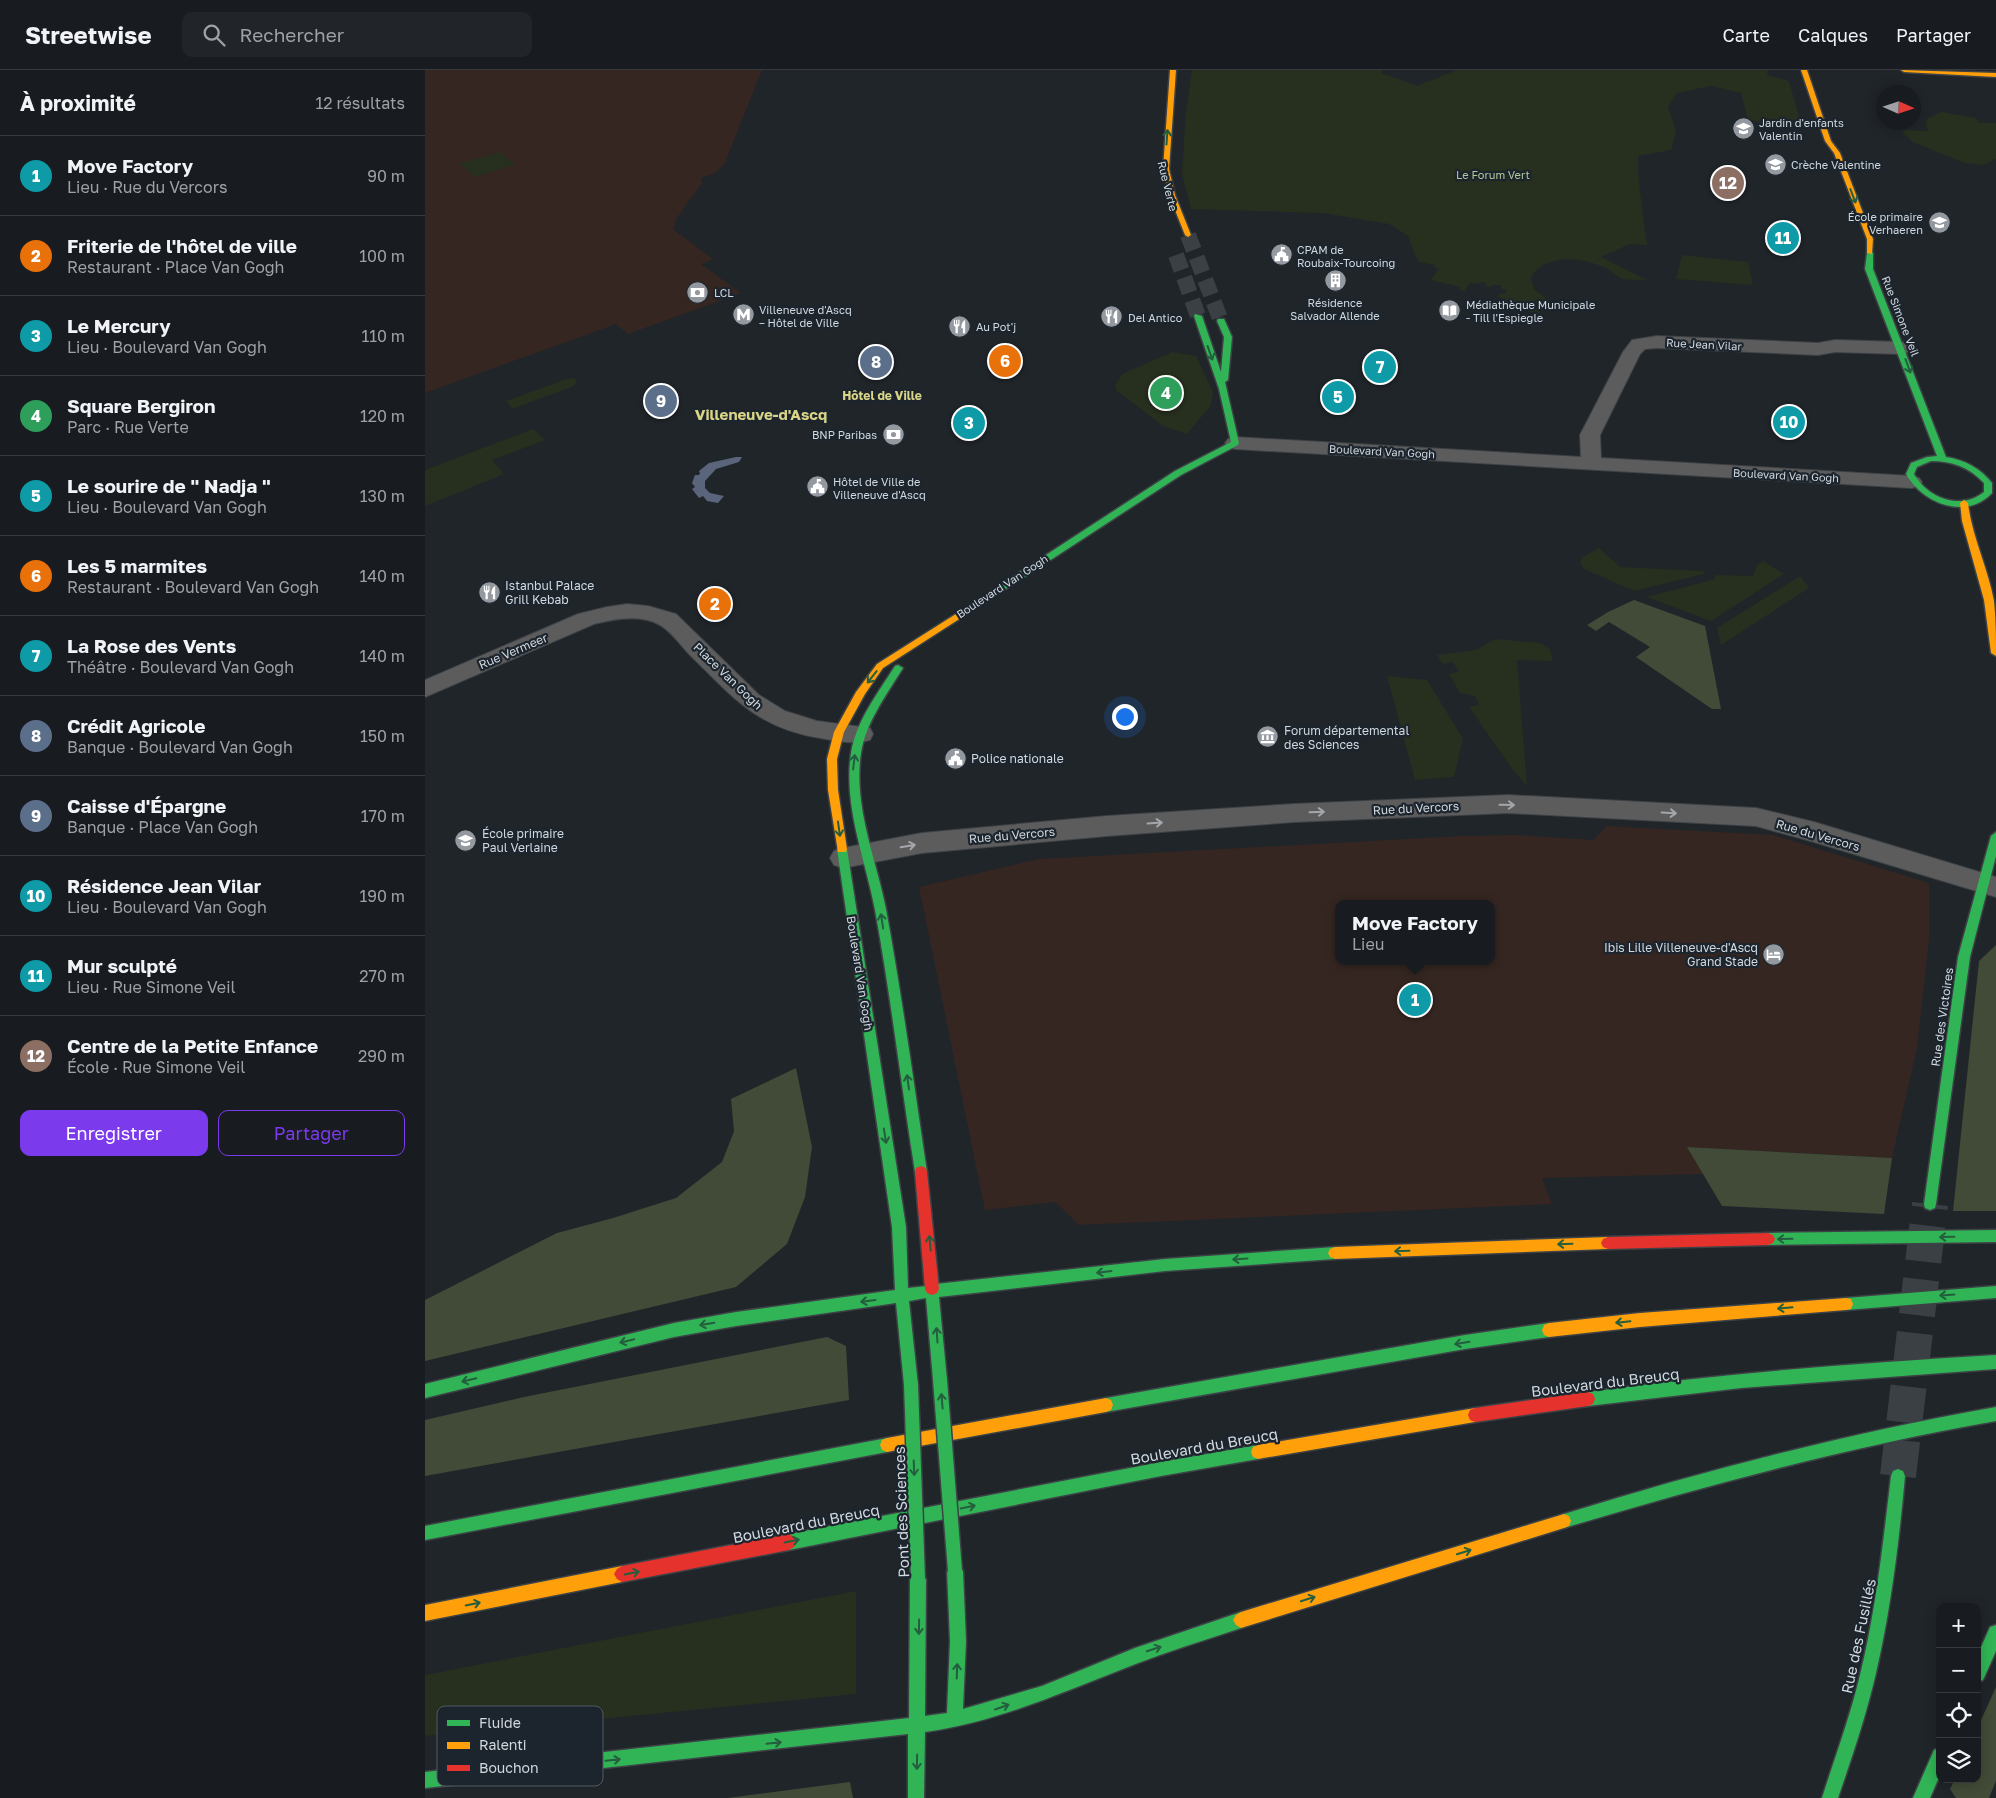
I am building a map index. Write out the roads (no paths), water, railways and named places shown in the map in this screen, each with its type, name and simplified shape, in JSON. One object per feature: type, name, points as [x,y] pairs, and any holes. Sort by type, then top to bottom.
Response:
[{"type":"main road","name":"Rue Simone Veil","points":[[1804,70],[1827,141],[1837,153],[1869,239],[1869,269],[1942,458]]},
{"type":"main road","points":[[1904,70],[1996,74]]},
{"type":"main road","name":"Rue Verte","points":[[1157,100],[1171,76]]},
{"type":"main road","name":"Rue Verte","points":[[1171,76],[1172,100],[1167,138],[1166,172],[1169,186],[1188,235]]},
{"type":"main road","points":[[1198,316],[1223,389],[1235,443]]},
{"type":"main road","points":[[1221,321],[1228,337],[1223,389]]},
{"type":"main road","name":"Boulevard Van Gogh","points":[[903,1296],[899,1227],[854,856],[855,796],[853,774],[856,750],[850,733],[861,692],[880,666],[1178,473],[1235,443]]},
{"type":"main road","points":[[1942,458],[1960,462],[1976,470],[1993,486],[1983,498],[1964,503],[1945,502],[1922,492],[1912,482],[1909,475],[1913,466],[1924,460],[1942,458]]},
{"type":"main road","points":[[1964,503],[1966,520],[1989,600],[1996,653]]},
{"type":"main road","name":"Boulevard Van Gogh","points":[[910,647],[832,759],[833,790],[854,856],[880,908],[927,1213],[934,1291]]},
{"type":"main road","name":"Rue des Victoires","points":[[1930,1204],[1964,957],[1989,885],[1996,836]]},
{"type":"main road","points":[[425,1391],[674,1330],[735,1319],[934,1291],[1153,1266],[1328,1254],[1613,1242],[1996,1236]]},
{"type":"main road","points":[[934,1291],[955,1571],[958,1641],[955,1720]]},
{"type":"main road","points":[[425,1533],[1022,1420],[1455,1344],[1559,1329],[1659,1318],[1996,1292]]},
{"type":"main road","name":"Pont des Sciences","points":[[903,1296],[911,1385],[918,1578],[916,1798]]},
{"type":"main road","name":"Boulevard du Breucq","points":[[425,1614],[1161,1469],[1478,1414],[1643,1391],[1859,1370],[1996,1362]]},
{"type":"main road","points":[[603,1760],[917,1726],[955,1720],[1067,1685],[1142,1653],[1311,1598],[1721,1474],[1837,1443],[1996,1414]]},
{"type":"main road","name":"Rue des Fusillés","points":[[1830,1798],[1851,1735],[1868,1674],[1888,1566],[1899,1476]]},
{"type":"main road","points":[[1981,1665],[1996,1633]]},
{"type":"main road","points":[[1921,1798],[1936,1765]]},
{"type":"street","name":"Rue Jean Vilar","points":[[1591,463],[1590,435],[1632,352],[1639,344],[1657,342],[1818,349],[1835,346],[1901,348]]},
{"type":"street","name":"Boulevard Van Gogh","points":[[1235,443],[1912,482]]},
{"type":"street","name":"Place Van Gogh","points":[[601,615],[641,611],[668,619],[751,701],[763,710],[795,725],[817,730],[850,733]]},
{"type":"street","name":"Rue Vermeer","points":[[425,689],[586,619],[601,615]]},
{"type":"street","name":"Rue du Vercors","points":[[854,856],[922,843],[1107,826],[1294,813],[1508,804],[1756,817],[1793,826],[1989,885]]},
{"type":"water","points":[[742,457],[739,462],[716,469],[705,481],[705,488],[710,493],[724,496],[718,503],[707,501],[703,496],[699,498],[692,489],[695,487],[692,483],[695,475],[699,475],[699,471],[709,463]]},
{"type":"tunnel","points":[[1188,235],[1221,321]]},
{"type":"tunnel","points":[[1176,255],[1198,316]]},
{"type":"tunnel","points":[[1898,1476],[1930,1204]]},
{"type":"place","name":"Jardin d'enfants Valentin","points":[[1743,128]]},
{"type":"place","name":"Crèche Valentine","points":[[1775,164]]},
{"type":"place","name":"Centre de la Petite Enfance","points":[[1728,183]]},
{"type":"place","name":"École primaire Verhaeren","points":[[1939,222]]},
{"type":"place","name":"Mur sculpté","points":[[1783,238]]},
{"type":"place","name":"CPAM de Roubaix-Tourcoing","points":[[1281,255]]},
{"type":"place","name":"Résidence Salvador Allende","points":[[1335,281]]},
{"type":"place","name":"LCL","points":[[698,292]]},
{"type":"place","name":"Médiathèque Municipale - Till l'Espiegle","points":[[1450,310]]},
{"type":"place","name":"Villeneuve d'Ascq – Hôtel de Ville","points":[[743,315]]},
{"type":"place","name":"Del Antico","points":[[1112,317]]},
{"type":"place","name":"Au Pot'j","points":[[960,326]]},
{"type":"place","name":"Les 5 marmites","points":[[1005,361]]},
{"type":"place","name":"Crédit Agricole","points":[[876,362]]},
{"type":"place","name":"La Rose des Vents","points":[[1380,367]]},
{"type":"place","name":"Square Bergiron","points":[[1166,393]]},
{"type":"place","name":"Le sourire de \" Nadja \"","points":[[1338,397]]},
{"type":"place","name":"Caisse d'Épargne","points":[[661,401]]},
{"type":"place","name":"Résidence Jean Vilar","points":[[1789,422]]},
{"type":"place","name":"Le Mercury","points":[[969,423]]},
{"type":"place","name":"BNP Paribas","points":[[893,434]]},
{"type":"place","name":"Hôtel de Ville de Villeneuve d'Ascq","points":[[817,487]]},
{"type":"place","name":"Istanbul Palace Grill Kebab","points":[[489,592]]},
{"type":"place","name":"Friterie de l'hôtel de ville","points":[[715,604]]},
{"type":"place","name":"Forum départemental des Sciences","points":[[1268,737]]},
{"type":"place","name":"Police nationale","points":[[955,758]]},
{"type":"place","name":"École primaire Paul Verlaine","points":[[466,840]]},
{"type":"place","name":"Ibis Lille Villeneuve-d'Ascq Grand Stade","points":[[1774,954]]},
{"type":"place","name":"Move Factory","points":[[1415,1000]]},
{"type":"district","name":"Hôtel de Ville","points":[[882,395]]},
{"type":"district","name":"Villeneuve-d'Ascq","points":[[761,414]]},
{"type":"park label","name":"Le Forum Vert","points":[[1493,174]]}]
